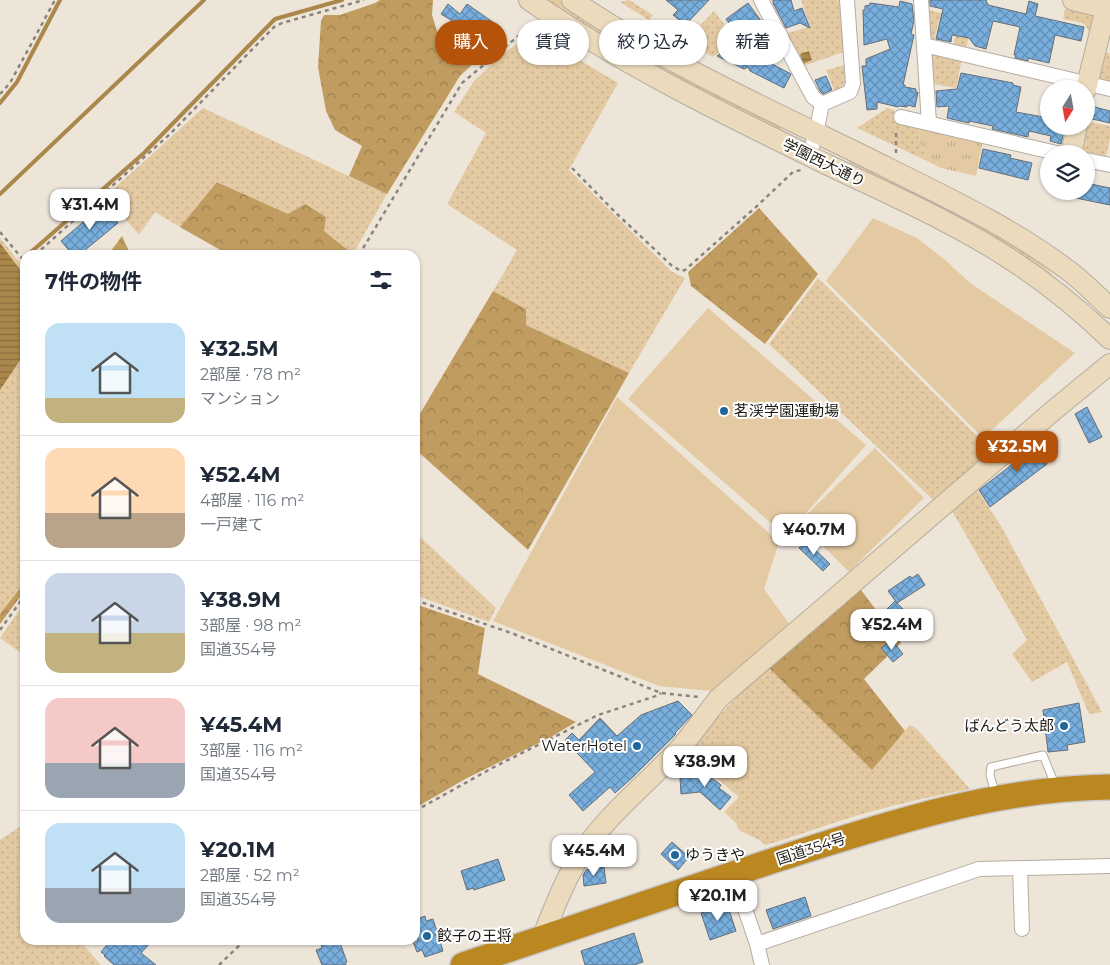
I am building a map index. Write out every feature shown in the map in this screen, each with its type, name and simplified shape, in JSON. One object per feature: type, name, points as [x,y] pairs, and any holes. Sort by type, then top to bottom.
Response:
[{"type":"highway","name":"国道354号","points":[[463,965],[733,874],[875,828],[928,813],[996,799],[1056,790],[1110,787]]},
{"type":"main road","name":"学園西大通り","points":[[572,0],[602,21],[663,56],[972,210],[1022,238],[1066,269],[1110,308]]},
{"type":"main road","points":[[1073,0],[1108,6],[1089,80]]},
{"type":"main road","name":"学園西大通り","points":[[536,5],[656,77],[806,163],[964,231],[1013,260],[1052,288],[1110,339]]},
{"type":"main road","points":[[542,938],[555,907],[585,849],[616,813],[682,746],[718,699],[1110,364]]},
{"type":"street","points":[[761,0],[813,97],[822,104]]},
{"type":"street","points":[[822,104],[850,92],[853,82],[847,0]]},
{"type":"street","points":[[921,0],[929,123]]},
{"type":"street","points":[[924,45],[1063,80]]},
{"type":"street","points":[[1095,87],[1110,89]]},
{"type":"street","points":[[806,163],[816,133],[822,104]]},
{"type":"street","points":[[901,116],[1040,149]]},
{"type":"street","points":[[1095,162],[1110,165]]},
{"type":"street","points":[[757,944],[979,869],[1110,866]]},
{"type":"street","points":[[1020,868],[1022,929]]},
{"type":"street","points":[[733,874],[757,944],[762,965]]},
{"type":"lane","points":[[996,799],[990,776],[991,767],[1043,755],[1056,790]]},
{"type":"path","points":[[0,94],[10,83],[55,0]]},
{"type":"path","points":[[41,250],[169,136],[274,27],[282,22],[364,0]]},
{"type":"path","points":[[362,250],[462,83],[534,24],[536,5]]},
{"type":"path","points":[[896,154],[896,123],[901,116]]},
{"type":"path","points":[[572,168],[616,213],[672,265],[681,271],[757,206],[793,172],[806,163]]},
{"type":"path","points":[[0,232],[20,256]]},
{"type":"path","points":[[0,630],[20,602]]},
{"type":"path","points":[[420,602],[514,634],[660,693],[718,699]]},
{"type":"path","points":[[420,808],[494,767],[598,715],[660,693]]},
{"type":"path","points":[[219,965],[240,945]]},
{"type":"green space","points":[[380,0],[433,0],[435,65],[472,65],[460,76],[387,194],[349,176],[362,146],[335,130],[326,111],[318,67],[321,21],[324,15],[340,15]]},
{"type":"green space","points":[[544,0],[560,0],[599,24],[599,34],[589,28],[589,20],[576,20]]},
{"type":"green space","points":[[629,0],[653,15],[649,20],[620,2]]},
{"type":"green space","points":[[801,0],[842,0],[844,52],[803,66],[789,40],[789,33],[810,26]]},
{"type":"green space","points":[[1065,9],[1093,15],[1096,20],[1094,32],[1088,31],[1083,23],[1063,19]]},
{"type":"green space","points":[[929,10],[957,17],[956,23],[939,20],[934,41],[931,41]]},
{"type":"green space","points":[[714,11],[721,20],[717,20],[717,54],[713,57],[707,54],[707,20],[705,20]]},
{"type":"green space","points":[[959,18],[972,21],[966,49],[953,46]]},
{"type":"green space","points":[[517,44],[517,65],[588,65],[618,83],[569,170],[671,271],[685,278],[629,373],[526,325],[526,309],[493,291],[517,250],[447,204],[486,133],[454,112],[474,81],[491,65],[507,65],[507,51]]},
{"type":"green space","points":[[1104,52],[1110,53],[1110,83],[1101,81],[1098,76]]},
{"type":"green space","points":[[935,53],[962,59],[956,88],[933,84],[932,56]]},
{"type":"green space","points":[[648,65],[671,65],[804,141],[802,145],[669,78]]},
{"type":"green space","points":[[845,65],[847,78],[840,91],[835,92],[826,70]]},
{"type":"green space","points":[[203,108],[387,194],[355,250],[348,250],[324,231],[218,182],[180,227],[155,212],[139,235],[106,196]]},
{"type":"green space","points":[[887,108],[894,110],[895,120],[920,125],[919,139],[927,161],[857,128]]},
{"type":"green space","points":[[1095,123],[1110,126],[1110,139],[1106,156],[1095,154],[1095,145],[1084,145],[1086,135],[1095,135]]},
{"type":"green space","points":[[920,125],[983,140],[976,176],[941,168],[927,161],[919,139]]},
{"type":"green space","points":[[822,143],[979,220],[1040,262],[1057,280],[1110,326],[865,174],[847,160],[820,147]]},
{"type":"green space","points":[[217,182],[288,214],[305,204],[326,217],[324,231],[348,250],[220,250],[180,227]]},
{"type":"green space","points":[[759,208],[818,274],[765,344],[691,286],[688,272]]},
{"type":"green space","points":[[873,218],[917,238],[970,283],[1075,353],[983,438],[826,281]]},
{"type":"green space","points":[[122,236],[129,250],[112,250]]},
{"type":"green space","points":[[0,238],[20,263],[20,597],[0,624]]},
{"type":"green space","points":[[818,278],[991,450],[934,501],[769,344]]},
{"type":"green space","points":[[493,291],[526,309],[526,325],[629,373],[528,550],[420,453],[420,414]]},
{"type":"green space","points":[[708,308],[866,445],[786,536],[628,399]]},
{"type":"green space","points":[[617,397],[779,542],[764,589],[790,625],[712,691],[659,686],[493,621]]},
{"type":"green space","points":[[875,448],[924,498],[849,572],[799,522]]},
{"type":"green space","points":[[975,486],[1001,526],[1102,712],[1089,714],[1067,662],[1032,682],[1012,654],[1027,640],[949,506]]},
{"type":"green space","points":[[420,537],[496,608],[489,622],[420,597]]},
{"type":"green space","points":[[858,586],[901,643],[864,679],[905,731],[872,770],[767,666]]},
{"type":"green space","points":[[20,588],[20,597],[0,624],[0,614]]},
{"type":"green space","points":[[420,606],[485,628],[478,674],[576,722],[551,737],[467,778],[420,805]]},
{"type":"green space","points":[[20,609],[20,652],[0,638]]},
{"type":"green space","points":[[767,666],[872,770],[910,725],[916,728],[970,789],[877,810],[765,845],[739,830],[736,823],[724,812],[739,797],[685,751]]},
{"type":"green space","points":[[20,826],[20,945],[83,945],[101,965],[0,965],[0,840]]},
{"type":"shaded area","points":[[809,51],[812,60],[803,64],[800,54]]},
{"type":"shaded area","points":[[0,243],[20,269],[20,360],[0,390]]},
{"type":"building","points":[[666,0],[709,0],[690,20],[679,20],[673,15],[678,10]]},
{"type":"building","points":[[773,0],[791,0],[794,11],[802,8],[810,28],[800,23],[789,27],[789,20],[782,20]]},
{"type":"building","points":[[930,0],[986,0],[988,5],[1026,14],[1029,1],[1038,4],[1035,16],[1084,27],[1081,41],[1055,35],[1049,63],[1028,58],[1028,61],[1015,58],[1020,27],[993,21],[986,49],[975,46],[969,38],[952,35],[951,42],[936,39],[943,9],[930,6]]},
{"type":"building","points":[[900,1],[912,4],[914,21],[911,34],[914,35],[903,85],[916,89],[916,93],[918,92],[915,107],[908,105],[907,107],[898,107],[877,102],[877,109],[867,110],[862,66],[866,66],[866,59],[890,49],[887,39],[864,45],[863,10],[870,3],[899,7]]},
{"type":"building","points":[[748,3],[760,20],[727,20]]},
{"type":"building","points":[[448,4],[460,14],[467,4],[490,20],[451,20],[441,14]]},
{"type":"building","points":[[736,65],[774,65],[791,74],[784,88],[750,71],[748,67],[744,69]]},
{"type":"building","points":[[961,73],[1013,83],[1013,85],[1021,87],[1016,112],[1040,116],[1040,134],[1029,131],[1028,137],[992,129],[993,126],[947,118],[949,106],[937,107],[936,91],[957,89]]},
{"type":"building","points":[[826,76],[832,90],[823,94],[815,80]]},
{"type":"building","points":[[1095,107],[1110,111],[1110,123],[1095,120]]},
{"type":"building","points":[[1047,135],[1063,135],[1061,144],[1050,141],[1051,136]]},
{"type":"building","points":[[983,149],[1011,155],[1010,158],[1032,163],[1028,180],[979,168]]},
{"type":"building","points":[[1095,185],[1110,188],[1110,205],[1086,200],[1095,200]]},
{"type":"building","points":[[102,204],[118,223],[85,250],[69,250],[61,241],[95,212],[94,210]]},
{"type":"building","points":[[1087,407],[1102,437],[1089,443],[1075,414]]},
{"type":"building","points":[[1046,443],[1055,452],[1046,460],[1047,464],[990,507],[979,490],[1014,463],[1013,461],[1033,444],[1038,451]]},
{"type":"building","points":[[806,541],[830,564],[823,571],[799,548]]},
{"type":"building","points":[[918,574],[925,585],[897,603],[888,591],[910,576],[912,578]]},
{"type":"building","points":[[895,601],[905,611],[903,612],[913,622],[903,636],[881,615]]},
{"type":"building","points":[[892,640],[903,654],[893,662],[881,648]]},
{"type":"building","points":[[678,701],[692,715],[676,734],[615,793],[610,787],[583,811],[569,795],[595,772],[565,740],[572,733],[579,740],[600,718],[617,736],[641,715]]},
{"type":"building","name":"ばんどう太郎","points":[[1079,703],[1085,742],[1067,745],[1068,750],[1048,752],[1043,710]]},
{"type":"building","points":[[698,767],[721,785],[719,788],[731,797],[720,810],[700,792],[681,794],[680,778],[689,777]]},
{"type":"building","name":"ゆうきや","points":[[672,842],[689,857],[678,870],[661,854]]},
{"type":"building","points":[[498,859],[505,880],[474,890],[473,888],[467,890],[461,871]]},
{"type":"building","points":[[604,867],[606,883],[584,886],[583,875],[586,870]]},
{"type":"building","points":[[805,897],[811,916],[773,929],[766,910]]},
{"type":"building","points":[[727,904],[736,931],[710,940],[701,913]]},
{"type":"building","name":"餃子の王将","points":[[425,916],[426,921],[433,919],[443,951],[425,957],[422,950],[417,952],[414,945],[420,945],[420,918]]},
{"type":"building","points":[[634,933],[643,962],[634,965],[585,965],[581,951]]},
{"type":"building","points":[[107,945],[148,945],[141,953],[156,965],[114,965],[101,952]]},
{"type":"building","points":[[321,945],[341,945],[347,962],[345,963],[346,965],[322,965],[316,950],[322,948]]},
{"type":"waterway","points":[[0,103],[17,82],[60,0]]},
{"type":"waterway","points":[[0,194],[204,0]]},
{"type":"waterway","points":[[33,250],[144,153],[275,19],[342,0]]},
{"type":"place","name":"茗渓学園運動場","points":[[724,411]]},
{"type":"place","name":"ばんどう太郎","points":[[1064,726]]},
{"type":"place","name":"WaterHotel","points":[[637,746]]},
{"type":"place","name":"ゆうきや","points":[[675,855]]},
{"type":"place","name":"餃子の王将","points":[[427,936]]}]
